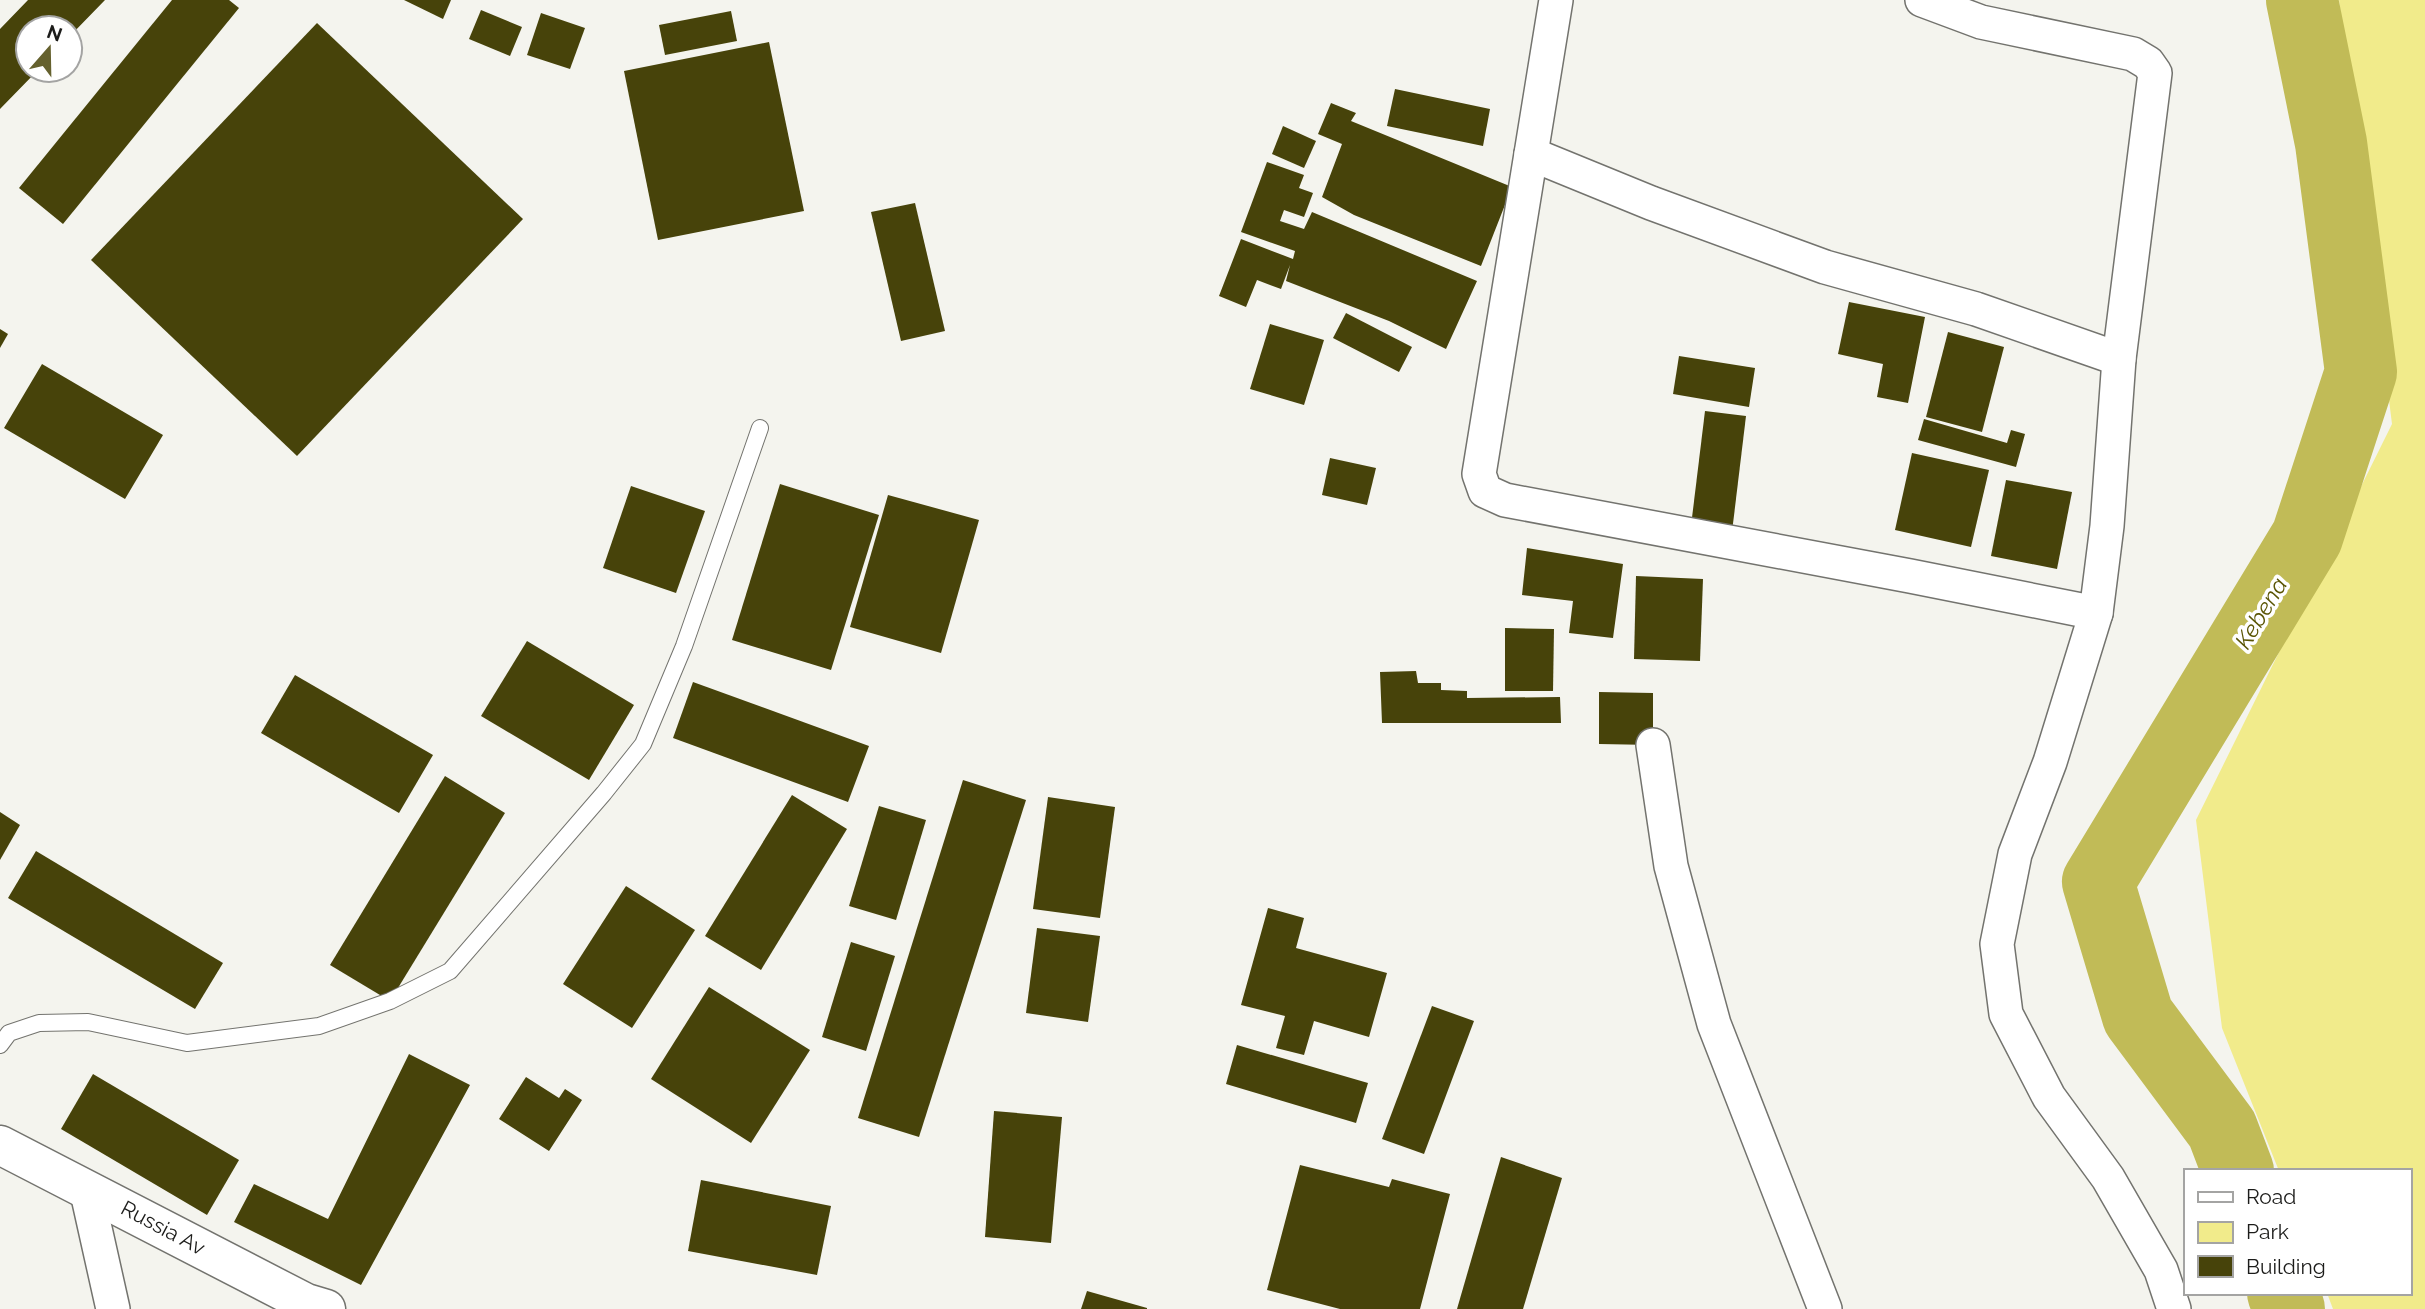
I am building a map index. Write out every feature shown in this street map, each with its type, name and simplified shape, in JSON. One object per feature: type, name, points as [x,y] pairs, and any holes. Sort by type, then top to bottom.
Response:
[{"type":"main road","name":"Russia Av","points":[[0,1144],[312,1307]]},
{"type":"street","points":[[1556,0],[1479,474],[1485,491],[1506,500],[2096,614]]},
{"type":"street","points":[[1922,0],[1981,22],[2133,54],[2148,63],[2155,73],[2119,359],[2096,614],[2050,762],[2015,854],[1997,944],[2006,1014],[2049,1097],[2108,1178],[2161,1270],[2174,1309]]},
{"type":"street","points":[[1531,155],[1651,203],[1825,267],[1976,309],[2119,359]]},
{"type":"street","points":[[1653,744],[1671,866],[1714,1024],[1825,1309]]},
{"type":"street","points":[[86,1188],[113,1309]]},
{"type":"lane","points":[[0,1045],[9,1033],[39,1023],[88,1022],[187,1043],[318,1026],[390,1001],[450,971],[643,744],[684,646],[760,428]]},
{"type":"green space","points":[[2339,0],[2425,0],[2425,1309],[2333,1309],[2328,1295],[2411,1295],[2411,1169],[2278,1169],[2222,1028],[2196,820],[2392,424]]},
{"type":"building","points":[[28,0],[105,0],[84,22],[84,14],[14,14]]},
{"type":"building","points":[[172,0],[229,0],[239,8],[63,224],[19,188]]},
{"type":"building","points":[[404,0],[451,0],[443,19]]},
{"type":"building","points":[[481,10],[522,27],[510,56],[469,39]]},
{"type":"building","points":[[731,11],[737,41],[665,55],[659,25]]},
{"type":"building","points":[[541,13],[585,28],[570,69],[527,55]]},
{"type":"building","points":[[14,14],[14,84],[24,84],[0,109],[0,29]]},
{"type":"building","points":[[317,23],[523,219],[297,456],[91,260]]},
{"type":"building","points":[[769,42],[804,211],[658,240],[624,71]]},
{"type":"building","points":[[1395,89],[1490,109],[1483,146],[1387,126]]},
{"type":"building","points":[[1331,103],[1356,113],[1351,121],[1512,187],[1481,266],[1354,215],[1322,197],[1342,144],[1318,134]]},
{"type":"building","points":[[1283,126],[1316,141],[1304,168],[1272,154]]},
{"type":"building","points":[[1267,162],[1304,175],[1299,188],[1313,193],[1304,217],[1284,210],[1280,221],[1304,229],[1312,212],[1477,281],[1446,349],[1389,321],[1286,281],[1290,265],[1281,289],[1257,280],[1246,307],[1219,296],[1241,239],[1293,259],[1295,251],[1241,232]]},
{"type":"building","points":[[915,203],[945,331],[901,341],[871,212]]},
{"type":"building","points":[[1849,302],[1925,317],[1908,403],[1877,397],[1883,364],[1838,354]]},
{"type":"building","points":[[1346,313],[1412,347],[1399,372],[1333,338]]},
{"type":"building","points":[[1270,324],[1324,340],[1304,405],[1250,389]]},
{"type":"building","points":[[0,329],[8,334],[0,348]]},
{"type":"building","points":[[1948,332],[2004,347],[1982,432],[1926,417]]},
{"type":"building","points":[[1679,356],[1755,368],[1749,407],[1673,394]]},
{"type":"building","points":[[42,364],[163,435],[125,499],[4,428]]},
{"type":"building","points":[[1705,411],[1746,416],[1732,532],[1691,526]]},
{"type":"building","points":[[1924,419],[2007,443],[2011,430],[2025,434],[2016,467],[1918,440]]},
{"type":"building","points":[[1912,453],[1989,470],[1971,547],[1895,530]]},
{"type":"building","points":[[1330,458],[1376,468],[1367,505],[1322,495]]},
{"type":"building","points":[[2006,480],[2072,492],[2057,569],[1991,556]]},
{"type":"building","points":[[780,484],[879,515],[831,670],[732,640]]},
{"type":"building","points":[[631,486],[705,511],[676,593],[603,568]]},
{"type":"building","points":[[888,495],[979,520],[941,653],[850,627]]},
{"type":"building","points":[[1527,548],[1623,564],[1613,638],[1569,633],[1573,601],[1522,595]]},
{"type":"building","points":[[1636,576],[1703,579],[1700,661],[1634,659]]},
{"type":"building","points":[[1505,628],[1554,629],[1553,691],[1505,691]]},
{"type":"building","points":[[527,641],[634,705],[589,780],[481,716]]},
{"type":"building","points":[[1416,671],[1418,683],[1441,683],[1441,690],[1467,691],[1467,698],[1560,697],[1561,723],[1382,723],[1380,672]]},
{"type":"building","points":[[295,675],[433,755],[399,813],[261,733]]},
{"type":"building","points":[[693,682],[869,746],[848,802],[673,738]]},
{"type":"building","points":[[1599,692],[1653,693],[1653,745],[1599,744]]},
{"type":"building","points":[[445,776],[505,813],[390,1001],[330,965]]},
{"type":"building","points":[[963,780],[1026,800],[919,1137],[858,1118]]},
{"type":"building","points":[[792,795],[847,829],[761,970],[705,936]]},
{"type":"building","points":[[1048,797],[1115,807],[1100,918],[1033,909]]},
{"type":"building","points":[[879,806],[926,820],[896,920],[849,906]]},
{"type":"building","points":[[0,812],[20,825],[0,860]]},
{"type":"building","points":[[36,851],[223,963],[195,1009],[8,898]]},
{"type":"building","points":[[626,886],[695,930],[632,1028],[563,984]]},
{"type":"building","points":[[1268,908],[1304,918],[1296,948],[1387,973],[1369,1037],[1314,1021],[1304,1055],[1276,1048],[1285,1016],[1241,1005]]},
{"type":"building","points":[[1037,928],[1100,936],[1088,1022],[1026,1013]]},
{"type":"building","points":[[851,942],[895,956],[866,1051],[822,1037]]},
{"type":"building","points":[[709,987],[810,1050],[751,1143],[651,1079]]},
{"type":"building","points":[[1432,1006],[1474,1021],[1424,1154],[1382,1139]]},
{"type":"building","points":[[1237,1045],[1368,1083],[1356,1123],[1226,1084]]},
{"type":"building","points":[[409,1054],[470,1085],[361,1285],[234,1222],[254,1184],[328,1219]]},
{"type":"building","points":[[93,1074],[239,1160],[207,1215],[61,1129]]},
{"type":"building","points":[[526,1077],[559,1098],[565,1089],[582,1100],[549,1151],[499,1119]]},
{"type":"building","points":[[994,1111],[1062,1117],[1051,1243],[985,1237]]},
{"type":"building","points":[[1501,1157],[1562,1178],[1523,1309],[1457,1309]]},
{"type":"building","points":[[1300,1165],[1389,1187],[1392,1179],[1450,1194],[1420,1309],[1340,1309],[1267,1290]]},
{"type":"building","points":[[701,1180],[831,1206],[817,1275],[688,1251]]},
{"type":"building","points":[[1087,1291],[1147,1308],[1147,1309],[1081,1309]]},
{"type":"waterway","name":"Kebena","points":[[2237,1169],[2222,1129],[2138,1016],[2098,882],[2307,537],[2361,372],[2331,143],[2302,0]]},
{"type":"waterway","name":"Kebena","points":[[2284,1295],[2289,1309]]}]
